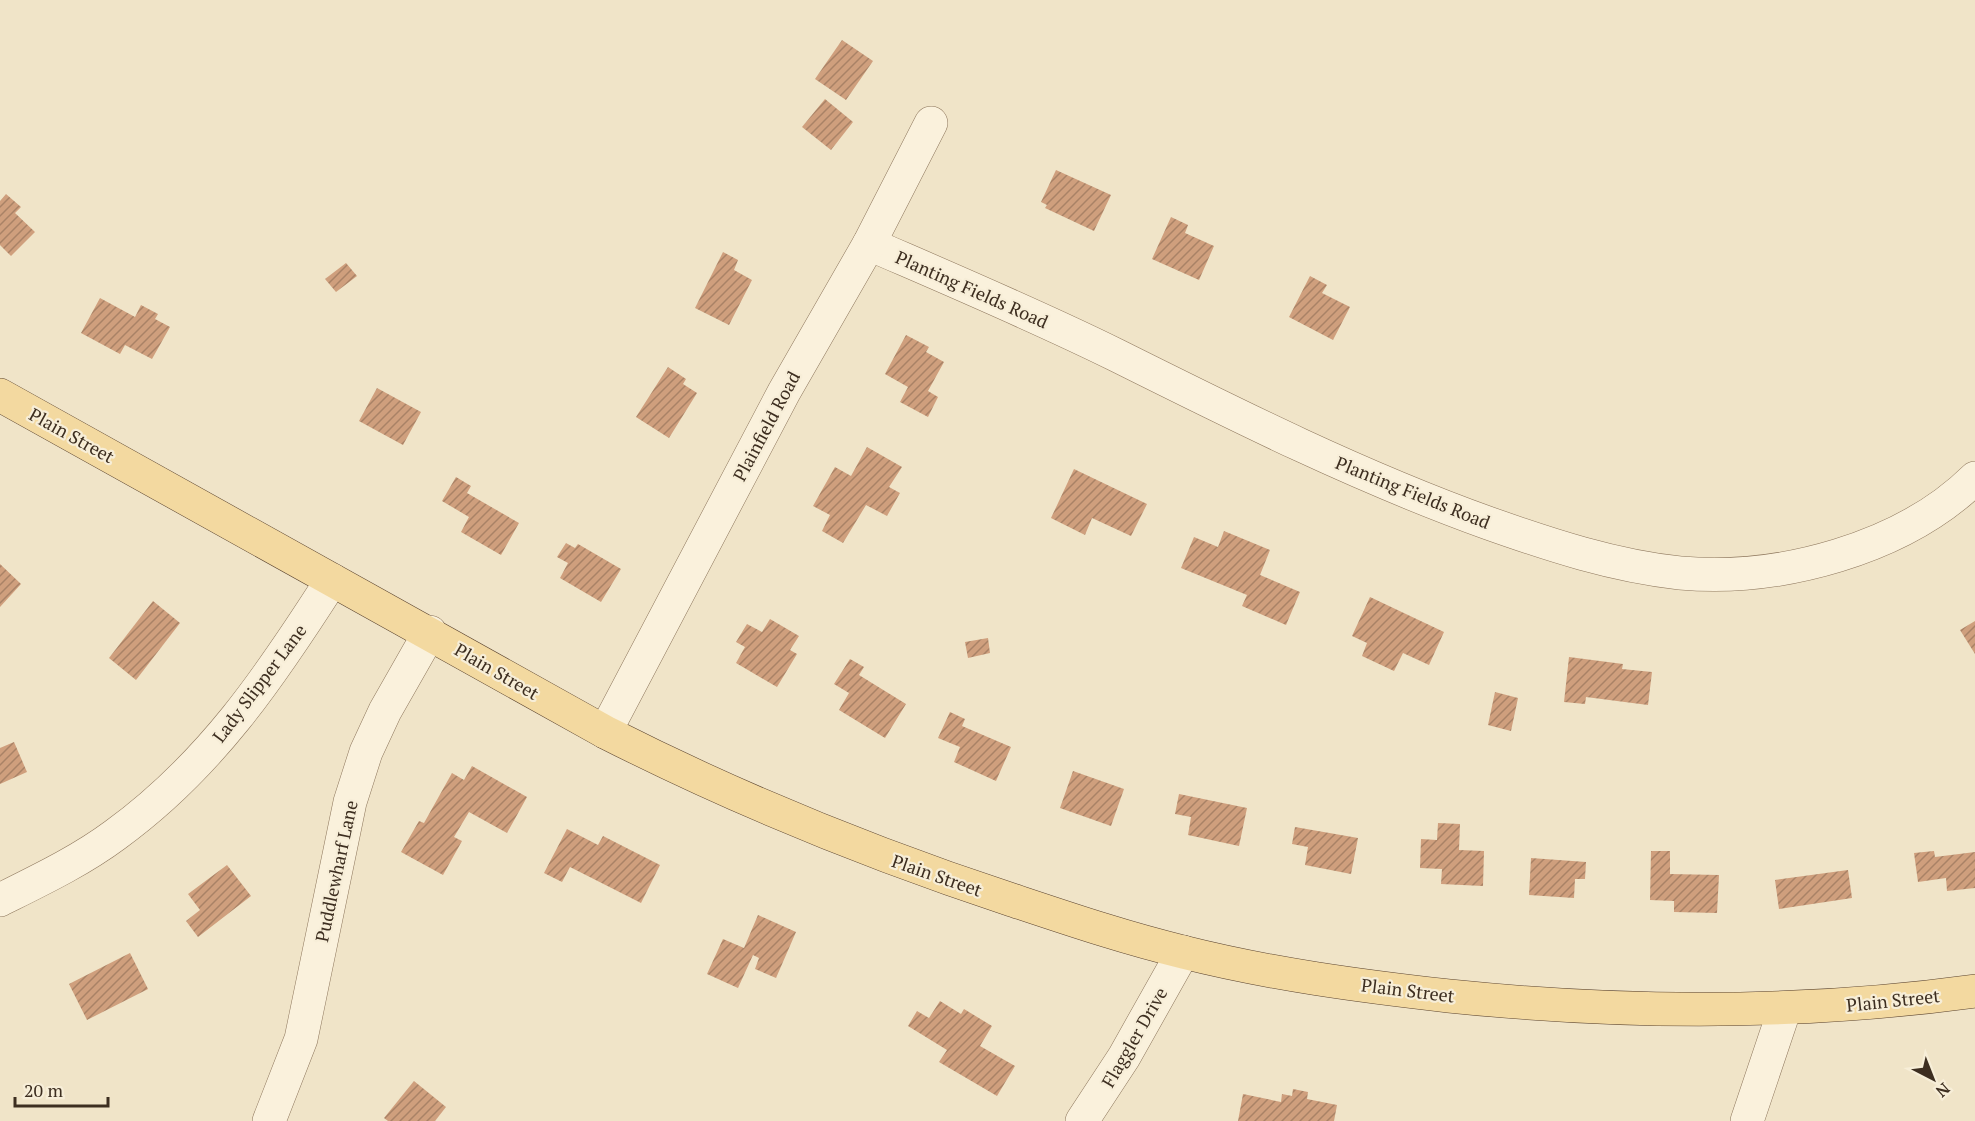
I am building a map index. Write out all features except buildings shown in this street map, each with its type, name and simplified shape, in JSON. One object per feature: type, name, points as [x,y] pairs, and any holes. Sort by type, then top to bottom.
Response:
[{"type":"main road","name":"Plain Street","points":[[0,395],[430,632],[605,732],[737,796],[874,853],[1073,920],[1183,952],[1336,981],[1478,999],[1610,1008],[1785,1008],[1972,995]]},
{"type":"street","name":"Plainfield Road","points":[[605,732],[784,392],[869,244],[932,123]]},
{"type":"street","name":"Planting Fields Road","points":[[869,244],[1037,317],[1273,433],[1430,502],[1511,531],[1624,565],[1682,573],[1726,573],[1816,561],[1859,548],[1901,531],[1940,508],[1975,478]]},
{"type":"street","name":"Lady Slipper Lane","points":[[0,900],[58,872],[115,836],[159,800],[240,716],[332,580]]},
{"type":"street","name":"Puddlewharf Lane","points":[[269,1121],[301,1039],[350,802],[359,772],[385,711],[430,632]]},
{"type":"street","name":"Flaggler Drive","points":[[1082,1121],[1124,1057],[1183,952]]},
{"type":"street","points":[[1747,1121],[1785,1008]]}]
